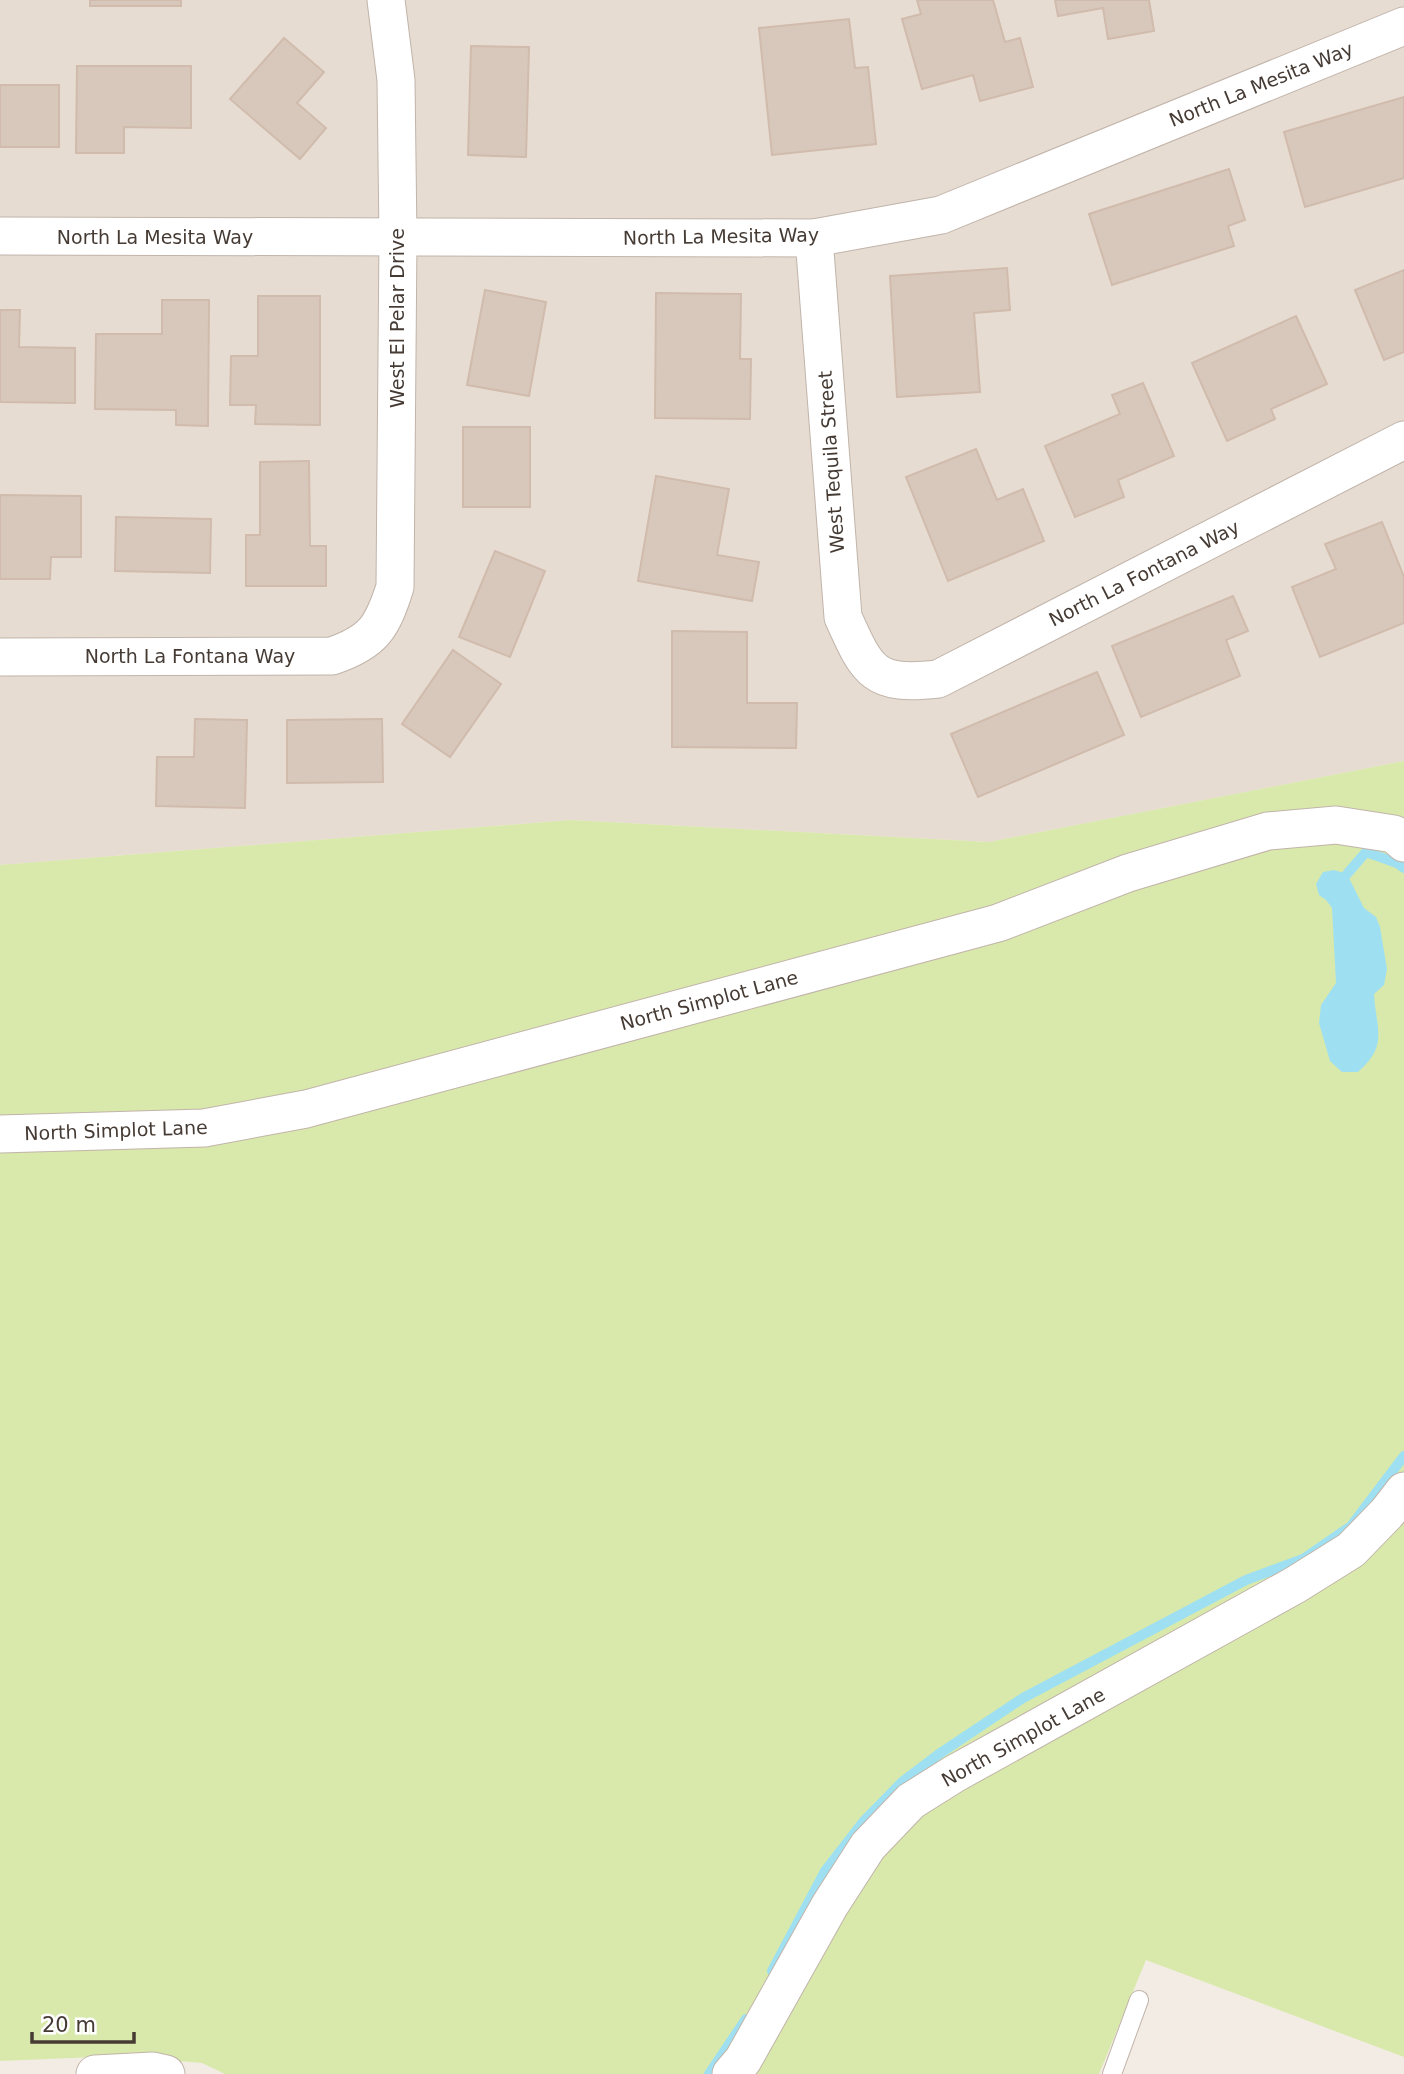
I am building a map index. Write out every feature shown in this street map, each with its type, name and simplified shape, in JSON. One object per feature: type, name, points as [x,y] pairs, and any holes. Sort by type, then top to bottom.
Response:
[{"type":"street","name":"West El Pelar Drive","points":[[374,632],[387,612],[395,587],[398,238],[396,80],[386,0]]},
{"type":"street","name":"North La Mesita Way","points":[[0,236],[814,237],[942,215],[1404,26]]},
{"type":"street","name":"West Tequila Street","points":[[814,237],[843,617],[859,653],[879,676]]},
{"type":"street","name":"North La Fontana Way","points":[[879,676],[909,682],[938,679],[1404,440]]},
{"type":"street","name":"North La Fontana Way","points":[[0,657],[332,656],[356,647],[374,632]]},
{"type":"street","name":"North Simplot Lane","points":[[0,1135],[204,1128],[306,1109],[998,923],[1128,873],[1268,831],[1336,825],[1394,834],[1404,843]]},
{"type":"street","name":"North Simplot Lane","points":[[731,2074],[743,2060],[830,1905],[868,1846],[911,1801],[954,1774],[1283,1592],[1351,1550],[1404,1491]]},
{"type":"street","points":[[94,2074],[153,2071],[166,2074]]},
{"type":"lane","points":[[1112,2074],[1139,2000]]},
{"type":"shaded area","points":[[0,0],[1404,0],[1404,761],[989,842],[570,820],[0,865]]},
{"type":"green space","points":[[1404,761],[1404,2057],[1146,1960],[1099,2074],[225,2074],[202,2063],[120,2056],[0,2061],[0,865],[570,820],[989,842]]},
{"type":"water","points":[[1334,870],[1347,874],[1364,908],[1376,917],[1387,969],[1384,985],[1374,994],[1377,1045],[1368,1062],[1358,1072],[1342,1072],[1330,1061],[1319,1023],[1321,1005],[1336,983],[1332,908],[1319,895],[1316,884],[1323,872]]},
{"type":"building","points":[[90,0],[181,0],[181,6],[90,6]]},
{"type":"building","points":[[917,0],[993,0],[1005,42],[1020,38],[1033,87],[980,101],[973,75],[922,89],[902,19],[921,14]]},
{"type":"building","points":[[1055,0],[1149,0],[1154,31],[1108,39],[1103,8],[1058,16]]},
{"type":"building","points":[[849,19],[855,68],[868,67],[876,144],[772,155],[759,28]]},
{"type":"building","points":[[284,38],[324,72],[297,103],[326,128],[300,159],[230,99]]},
{"type":"building","points":[[471,46],[529,47],[526,157],[468,155]]},
{"type":"building","points":[[77,66],[191,66],[191,128],[124,127],[124,153],[76,153]]},
{"type":"building","points":[[0,85],[59,85],[59,147],[0,147]]},
{"type":"building","points":[[1404,97],[1404,178],[1305,207],[1284,132]]},
{"type":"building","points":[[1229,169],[1245,220],[1228,226],[1234,246],[1112,285],[1089,214]]},
{"type":"building","points":[[1007,268],[1010,310],[974,313],[980,392],[897,397],[890,276]]},
{"type":"building","points":[[1404,270],[1404,352],[1384,360],[1355,290]]},
{"type":"building","points":[[485,290],[546,302],[529,396],[467,385]]},
{"type":"building","points":[[656,293],[741,294],[740,359],[751,359],[750,419],[655,418]]},
{"type":"building","points":[[258,296],[320,296],[320,425],[255,424],[256,405],[230,405],[231,356],[258,356]]},
{"type":"building","points":[[162,300],[209,300],[208,426],[176,425],[176,410],[95,409],[96,334],[162,334]]},
{"type":"building","points":[[0,310],[20,310],[19,347],[75,348],[75,403],[0,402]]},
{"type":"building","points":[[1296,316],[1327,384],[1271,409],[1275,419],[1227,441],[1192,363]]},
{"type":"building","points":[[1143,383],[1174,456],[1118,480],[1124,497],[1075,517],[1045,446],[1120,414],[1112,395]]},
{"type":"building","points":[[463,427],[530,427],[530,507],[463,507]]},
{"type":"building","points":[[976,449],[997,500],[1023,489],[1044,541],[948,581],[906,477]]},
{"type":"building","points":[[309,461],[310,546],[326,546],[326,586],[246,586],[246,535],[260,535],[260,462]]},
{"type":"building","points":[[656,476],[729,489],[717,555],[759,562],[752,601],[638,581]]},
{"type":"building","points":[[0,495],[81,496],[81,557],[51,557],[50,579],[0,579]]},
{"type":"building","points":[[116,517],[211,519],[210,573],[115,571]]},
{"type":"building","points":[[1382,522],[1404,577],[1404,623],[1320,657],[1292,587],[1336,569],[1325,544]]},
{"type":"building","points":[[495,551],[545,571],[510,657],[459,637]]},
{"type":"building","points":[[1233,596],[1248,631],[1226,640],[1240,676],[1141,717],[1112,646]]},
{"type":"building","points":[[672,631],[747,632],[747,703],[797,703],[796,748],[672,747]]},
{"type":"building","points":[[453,650],[501,684],[450,757],[402,724]]},
{"type":"building","points":[[1097,672],[1124,735],[978,797],[951,734]]},
{"type":"building","points":[[195,719],[247,720],[245,808],[156,806],[157,757],[194,757]]},
{"type":"building","points":[[382,719],[383,782],[287,783],[287,720]]},
{"type":"waterway","points":[[1347,874],[1366,852],[1404,868]]},
{"type":"waterway","points":[[772,1971],[825,1871],[863,1822],[902,1782],[1023,1698],[1246,1580],[1303,1559],[1351,1526],[1404,1456]]},
{"type":"waterway","points":[[709,2074],[746,2019]]}]
